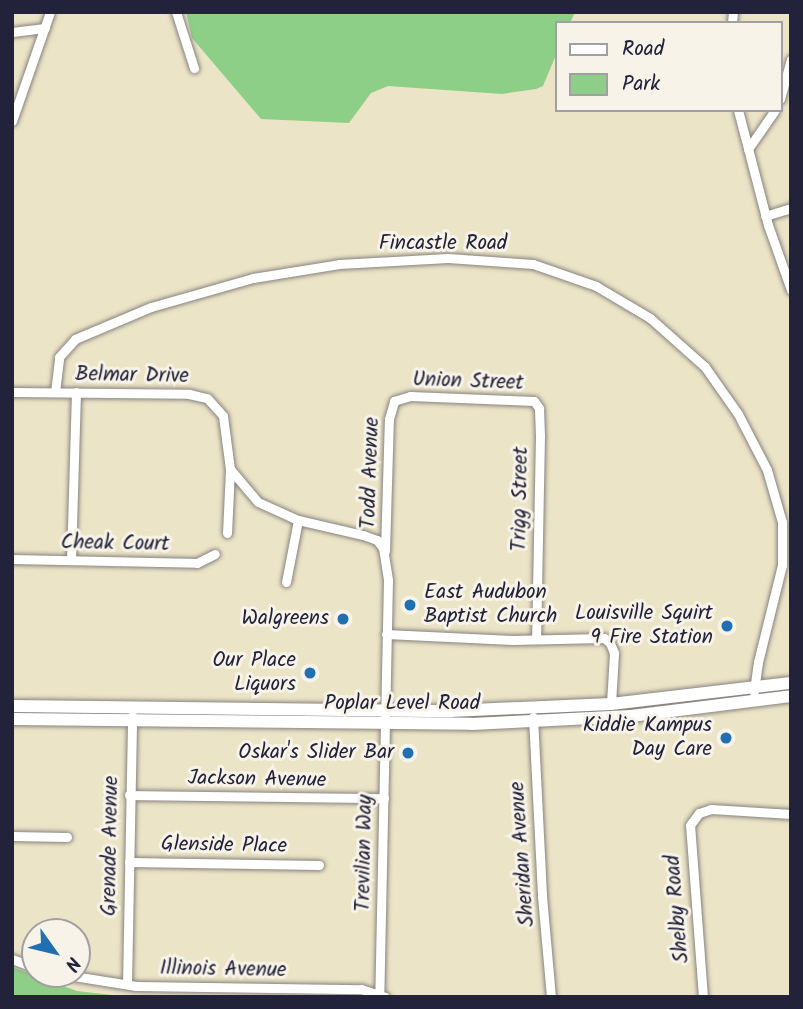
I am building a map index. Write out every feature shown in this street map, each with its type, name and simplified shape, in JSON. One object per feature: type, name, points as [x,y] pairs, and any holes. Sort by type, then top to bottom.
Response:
[{"type":"main road","name":"Poplar Level Road","points":[[12,719],[132,714],[631,716],[754,694],[791,683]]},
{"type":"main road","name":"Poplar Level Road","points":[[533,715],[611,704],[754,694],[791,696]]},
{"type":"main road","name":"Poplar Level Road","points":[[12,706],[132,714]]},
{"type":"street","points":[[12,121],[50,12]]},
{"type":"street","points":[[176,12],[194,68]]},
{"type":"street","points":[[12,32],[46,27]]},
{"type":"street","points":[[782,92],[791,58]]},
{"type":"street","points":[[739,112],[765,216],[791,290]]},
{"type":"street","points":[[748,149],[774,112]]},
{"type":"street","points":[[765,216],[791,208]]},
{"type":"street","name":"Fincastle Road","points":[[55,392],[59,357],[75,339],[151,307],[253,278],[339,264],[459,258],[533,264],[596,286],[650,318],[705,367],[738,414],[767,470],[782,522],[782,565],[754,694]]},
{"type":"street","name":"Belmar Drive","points":[[12,392],[189,394],[207,398],[223,416],[230,469],[227,533]]},
{"type":"street","points":[[71,560],[76,392]]},
{"type":"street","name":"Union Street","points":[[398,399],[410,396],[511,398],[537,404]]},
{"type":"street","name":"Todd Avenue","points":[[385,553],[389,419],[391,404],[398,399]]},
{"type":"street","name":"Trigg Street","points":[[536,638],[540,435],[537,404]]},
{"type":"street","points":[[230,469],[258,502],[298,520],[370,537],[381,544],[385,553],[385,717]]},
{"type":"street","points":[[285,582],[298,520]]},
{"type":"street","name":"Cheak Court","points":[[12,559],[197,563],[215,554]]},
{"type":"street","points":[[386,634],[607,640],[614,653],[611,704]]},
{"type":"street","name":"Grenade Avenue","points":[[127,984],[132,714]]},
{"type":"street","name":"Sheridan Avenue","points":[[533,715],[551,997]]},
{"type":"street","name":"Trevilian Way","points":[[381,995],[385,717]]},
{"type":"street","name":"Jackson Avenue","points":[[130,795],[384,798]]},
{"type":"street","name":"Shelby Road","points":[[703,997],[690,840],[693,820],[711,809],[791,814]]},
{"type":"street","points":[[12,836],[67,837]]},
{"type":"street","name":"Glenside Place","points":[[129,862],[320,865]]},
{"type":"street","name":"Illinois Avenue","points":[[91,979],[127,984],[361,989],[381,995]]},
{"type":"green space","points":[[186,12],[575,12],[571,21],[554,21],[554,60],[543,86],[502,94],[388,86],[371,93],[349,123],[261,119],[192,38]]},
{"type":"green space","points":[[12,967],[21,970],[21,988],[69,988],[112,995],[366,997],[12,997]]},
{"type":"place","name":"East Audubon Baptist Church","points":[[410,605]]},
{"type":"place","name":"Walgreens","points":[[343,619]]},
{"type":"place","name":"Louisville Squirt 9 Fire Station","points":[[727,626]]},
{"type":"place","name":"Our Place Liquors","points":[[310,673]]},
{"type":"place","name":"Kiddie Kampus Day Care","points":[[726,738]]},
{"type":"place","name":"Oskar's Slider Bar","points":[[408,753]]}]
